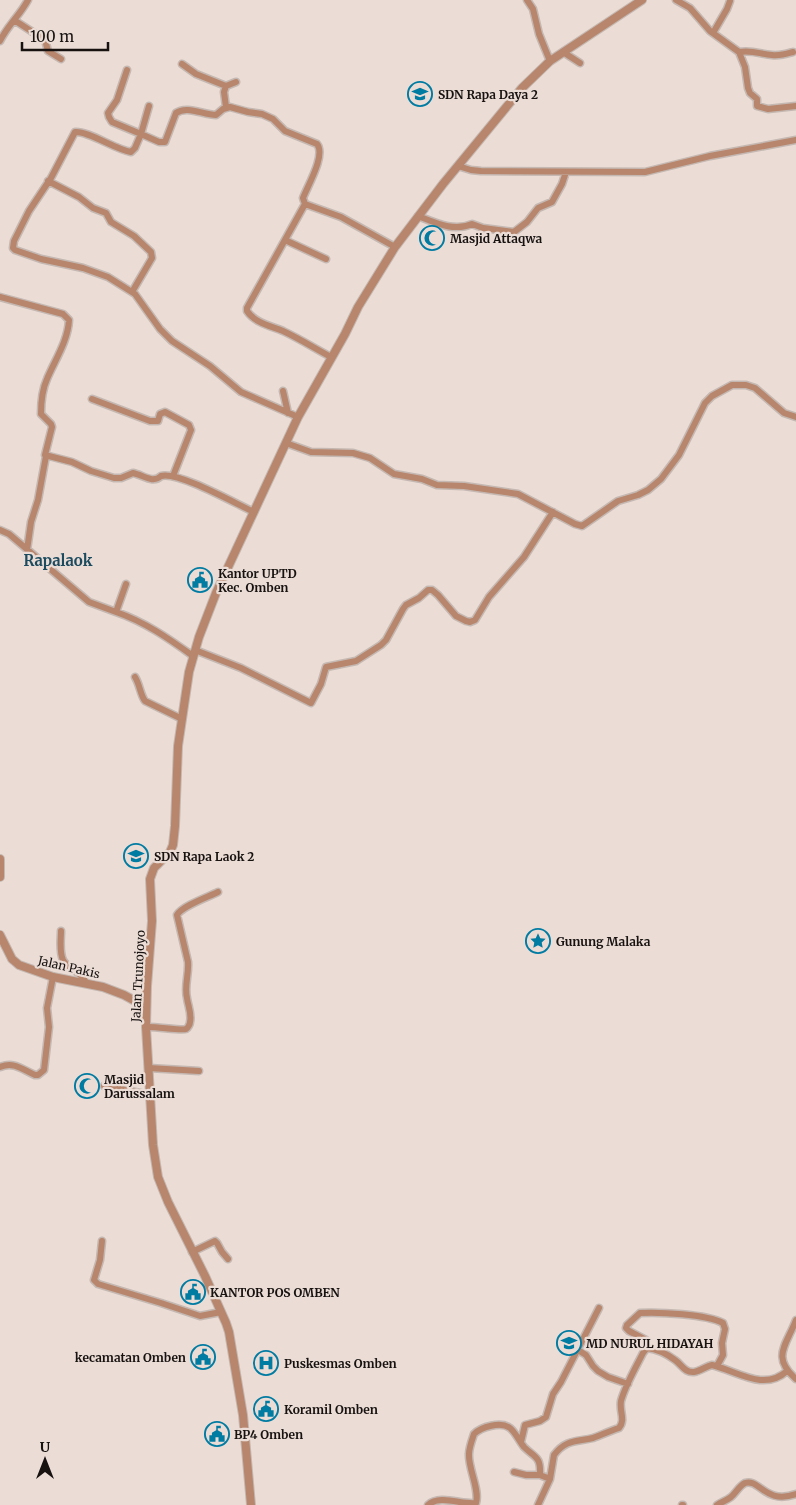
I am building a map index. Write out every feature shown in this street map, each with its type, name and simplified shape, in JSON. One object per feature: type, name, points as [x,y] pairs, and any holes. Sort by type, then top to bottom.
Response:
[{"type":"street","points":[[0,41],[8,26],[19,15],[28,0]]},
{"type":"street","points":[[527,0],[533,9],[539,34],[550,61]]},
{"type":"street","name":"Jalan Trunojoyo","points":[[251,1505],[239,1385],[229,1332],[168,1202],[158,1177],[152,1145],[146,1027],[152,932],[150,879],[154,868],[170,852],[173,845],[177,764],[189,672],[202,627],[216,594],[298,417],[332,358],[358,307],[395,247],[522,88],[550,61],[642,0]]},
{"type":"street","points":[[676,0],[690,8],[713,33],[739,52],[745,67],[747,84],[750,93],[757,99],[757,106],[768,109],[796,106]]},
{"type":"street","points":[[713,33],[730,1]]},
{"type":"street","points":[[14,20],[45,40],[48,51],[61,60]]},
{"type":"street","points":[[739,52],[749,50],[771,55],[793,52]]},
{"type":"street","points":[[563,52],[580,63]]},
{"type":"street","points":[[182,64],[196,74],[226,86],[236,82]]},
{"type":"street","points":[[126,70],[117,100],[110,110],[109,117],[112,122],[159,142],[165,142],[178,111],[185,110],[216,115],[226,107]]},
{"type":"street","points":[[226,86],[224,92],[226,107]]},
{"type":"street","points":[[150,106],[141,134],[135,148],[131,152],[119,149],[82,132],[74,133],[14,240],[14,249],[41,259],[96,272],[108,277],[132,292],[160,329],[172,341],[210,366],[242,392],[298,417]]},
{"type":"street","points":[[226,107],[267,116],[285,131],[319,146],[320,152],[316,168],[303,198],[305,204],[247,308],[247,312],[265,325],[282,331],[332,358]]},
{"type":"street","points":[[458,166],[481,171],[645,172],[710,156],[796,140]]},
{"type":"street","points":[[418,216],[446,226],[468,226],[472,224],[482,228],[514,232],[527,222],[538,208],[552,202],[566,172]]},
{"type":"street","points":[[48,182],[79,197],[93,208],[106,213],[111,222],[134,236],[152,252],[152,258],[132,292]]},
{"type":"street","points":[[305,204],[341,216],[395,247]]},
{"type":"street","points":[[285,240],[326,259]]},
{"type":"street","points":[[0,297],[63,314],[69,320],[58,356],[46,380],[43,392],[41,414],[52,427],[45,452],[46,456],[38,500],[31,522],[27,550]]},
{"type":"street","points":[[286,443],[311,452],[353,453],[370,458],[394,474],[437,485],[464,486],[518,494],[582,526],[618,502],[648,490],[666,472],[679,455],[705,403],[723,389],[732,385],[750,385],[784,413],[796,417]]},
{"type":"street","points":[[283,391],[288,413]]},
{"type":"street","points":[[92,399],[150,421],[158,421],[160,414],[166,412],[189,425],[191,430],[173,476]]},
{"type":"street","points":[[46,456],[72,462],[91,471],[114,478],[121,478],[133,473],[154,480],[165,475],[173,476],[205,488],[254,512]]},
{"type":"street","points":[[0,530],[9,534],[50,567],[89,602],[152,628],[194,653],[241,668],[311,703],[321,684],[326,667],[356,661],[381,645],[386,640],[406,605],[419,598],[428,590],[432,590],[438,595],[456,616],[470,622],[475,620],[489,597],[524,557],[553,512]]},
{"type":"street","points":[[116,612],[126,584]]},
{"type":"street","points":[[135,677],[145,701],[182,719]]},
{"type":"street","points":[[0,859],[0,877]]},
{"type":"street","points":[[146,1027],[155,1026],[182,1030],[189,1025],[191,1020],[186,992],[188,962],[178,914],[184,908],[218,892]]},
{"type":"street","points":[[61,931],[63,960],[83,976],[86,983]]},
{"type":"street","name":"Jalan Pakis","points":[[1,938],[16,963],[53,977],[113,990],[146,1007]]},
{"type":"street","points":[[0,1067],[13,1065],[38,1075],[44,1070],[49,1028],[47,1008],[53,977]]},
{"type":"street","points":[[149,1068],[199,1071]]},
{"type":"street","points":[[104,1086],[150,1095]]},
{"type":"street","points":[[102,1241],[100,1260],[94,1276],[94,1280],[98,1284],[170,1305],[200,1316],[221,1312]]},
{"type":"street","points":[[192,1252],[215,1241],[228,1259]]},
{"type":"street","points":[[521,1442],[525,1425],[540,1421],[546,1417],[553,1394],[599,1308]]},
{"type":"street","points":[[538,1505],[550,1478],[554,1455],[562,1447],[572,1441],[592,1438],[620,1426],[622,1420],[620,1411],[621,1401],[646,1348],[646,1340],[626,1328],[640,1313],[697,1316],[723,1323],[725,1329],[722,1356],[717,1366]]},
{"type":"street","points":[[796,1320],[781,1356],[783,1365],[796,1379]]},
{"type":"street","points":[[646,1348],[669,1356],[688,1371],[695,1372],[709,1365],[717,1366],[735,1374],[759,1380],[776,1379],[787,1371]]},
{"type":"street","points":[[578,1350],[586,1355],[593,1366],[608,1378],[628,1384]]},
{"type":"street","points":[[428,1505],[431,1502],[437,1501],[472,1504],[476,1502],[477,1495],[469,1455],[472,1436],[480,1429],[491,1426],[510,1428],[525,1448],[538,1459],[540,1475]]},
{"type":"street","points":[[514,1472],[550,1478]]},
{"type":"street","points":[[717,1505],[749,1482],[754,1483],[764,1493],[776,1499],[796,1494]]},
{"type":"place","name":"SDN Rapa Daya 2","points":[[420,94]]},
{"type":"place","name":"Masjid Attaqwa","points":[[432,238]]},
{"type":"place","name":"Kantor UPTD Kec. Omben","points":[[200,580]]},
{"type":"place","name":"SDN Rapa Laok 2","points":[[136,856]]},
{"type":"place","name":"Gunung Malaka","points":[[538,941]]},
{"type":"place","name":"Masjid Darussalam","points":[[87,1086]]},
{"type":"place","name":"KANTOR POS OMBEN","points":[[193,1292]]},
{"type":"place","name":"MD NURUL HIDAYAH","points":[[569,1343]]},
{"type":"place","name":"kecamatan Omben","points":[[203,1357]]},
{"type":"place","name":"Puskesmas Omben","points":[[266,1363]]},
{"type":"place","name":"Koramil Omben","points":[[266,1409]]},
{"type":"place","name":"BP4 Omben","points":[[217,1434]]},
{"type":"district","name":"Rapalaok","points":[[58,560]]}]
